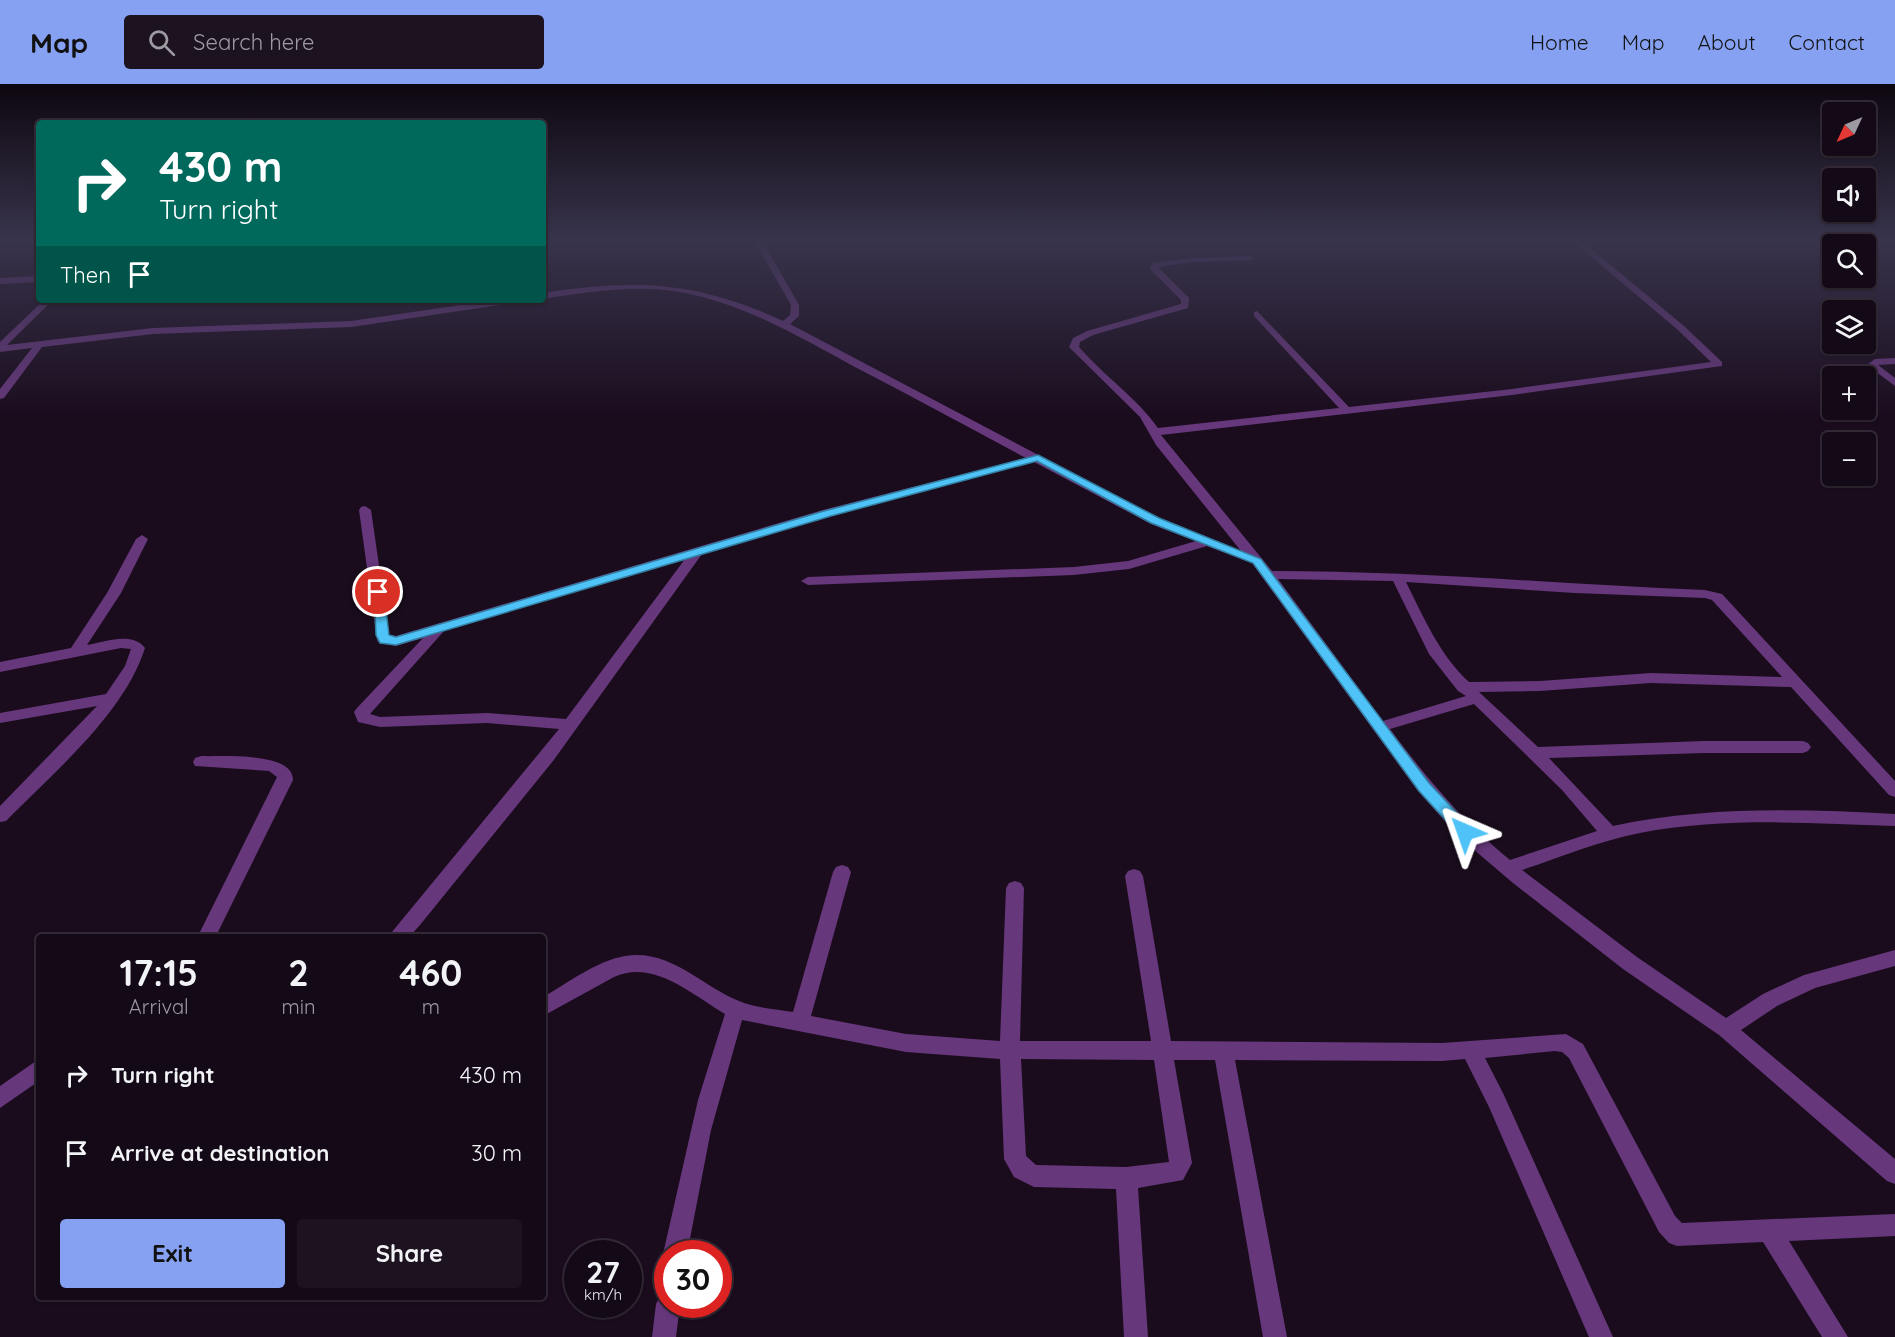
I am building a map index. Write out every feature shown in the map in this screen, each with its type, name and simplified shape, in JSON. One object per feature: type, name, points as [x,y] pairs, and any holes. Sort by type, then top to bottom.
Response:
[{"type":"street","points":[[715,300],[753,312],[784,325],[1127,507],[1263,568],[1543,588],[1711,595],[1720,599],[1895,790]]},
{"type":"street","points":[[784,325],[794,315],[795,305],[792,300]]},
{"type":"street","points":[[1186,300],[1185,306],[1090,333],[1074,342],[1074,347],[1088,364],[1140,409],[1156,432],[1160,443],[1263,568],[1424,787],[1465,832],[1508,868],[1630,963],[1726,1029],[1895,1173]]},
{"type":"street","points":[[1156,432],[1698,369],[1719,364],[1648,300]]},
{"type":"street","points":[[0,348],[46,303]]},
{"type":"street","points":[[0,348],[163,331],[351,324],[493,303]]},
{"type":"street","points":[[1257,314],[1347,411]]},
{"type":"street","points":[[0,396],[39,345]]},
{"type":"street","points":[[1895,361],[1875,362],[1872,365],[1878,372],[1895,383]]},
{"type":"street","points":[[365,510],[384,640],[396,641],[827,513],[1038,458]]},
{"type":"street","points":[[77,650],[114,593],[142,539]]},
{"type":"street","points":[[808,581],[1074,571],[1129,565],[1207,542]]},
{"type":"street","points":[[399,934],[493,824],[571,724],[697,552]]},
{"type":"street","points":[[1397,577],[1434,651],[1463,687],[1536,753],[1609,833]]},
{"type":"street","points":[[438,630],[362,712],[363,718],[389,722],[487,718],[571,724]]},
{"type":"street","points":[[0,667],[121,643],[133,644],[138,648],[133,666],[112,698],[0,816]]},
{"type":"street","points":[[1463,687],[1540,686],[1651,678],[1796,682]]},
{"type":"street","points":[[0,718],[112,698]]},
{"type":"street","points":[[1380,726],[1477,698]]},
{"type":"street","points":[[1536,753],[1803,747]]},
{"type":"street","points":[[201,762],[272,765],[285,774],[285,780],[208,934]]},
{"type":"street","points":[[1508,868],[1609,833],[1682,821],[1840,818],[1895,820]]},
{"type":"street","points":[[800,1021],[842,872]]},
{"type":"street","points":[[1015,888],[1011,1049],[1014,1159],[1022,1169],[1034,1176],[1126,1178],[1175,1172],[1180,1167],[1134,876]]},
{"type":"street","points":[[1726,1029],[1770,1000],[1810,981],[1895,958]]},
{"type":"street","points":[[546,1005],[610,970],[625,964],[640,964],[675,975],[736,1010],[906,1043],[1011,1049],[1223,1052],[1471,1051],[1555,1042],[1571,1046],[1671,1230],[1677,1235],[1895,1225]]},
{"type":"street","points":[[678,1240],[693,1156],[723,1044],[736,1010]]},
{"type":"street","points":[[1471,1051],[1496,1100],[1601,1337]]},
{"type":"street","points":[[1223,1052],[1275,1337]]},
{"type":"street","points":[[0,1098],[36,1071]]},
{"type":"street","points":[[1126,1178],[1136,1337]]},
{"type":"street","points":[[1770,1232],[1836,1337]]},
{"type":"street","points":[[664,1337],[666,1318]]},
{"type":"route","points":[[378,592],[382,635],[384,640],[396,641],[504,611],[827,513],[1038,458],[1155,521],[1257,561],[1424,787],[1465,832]]}]
